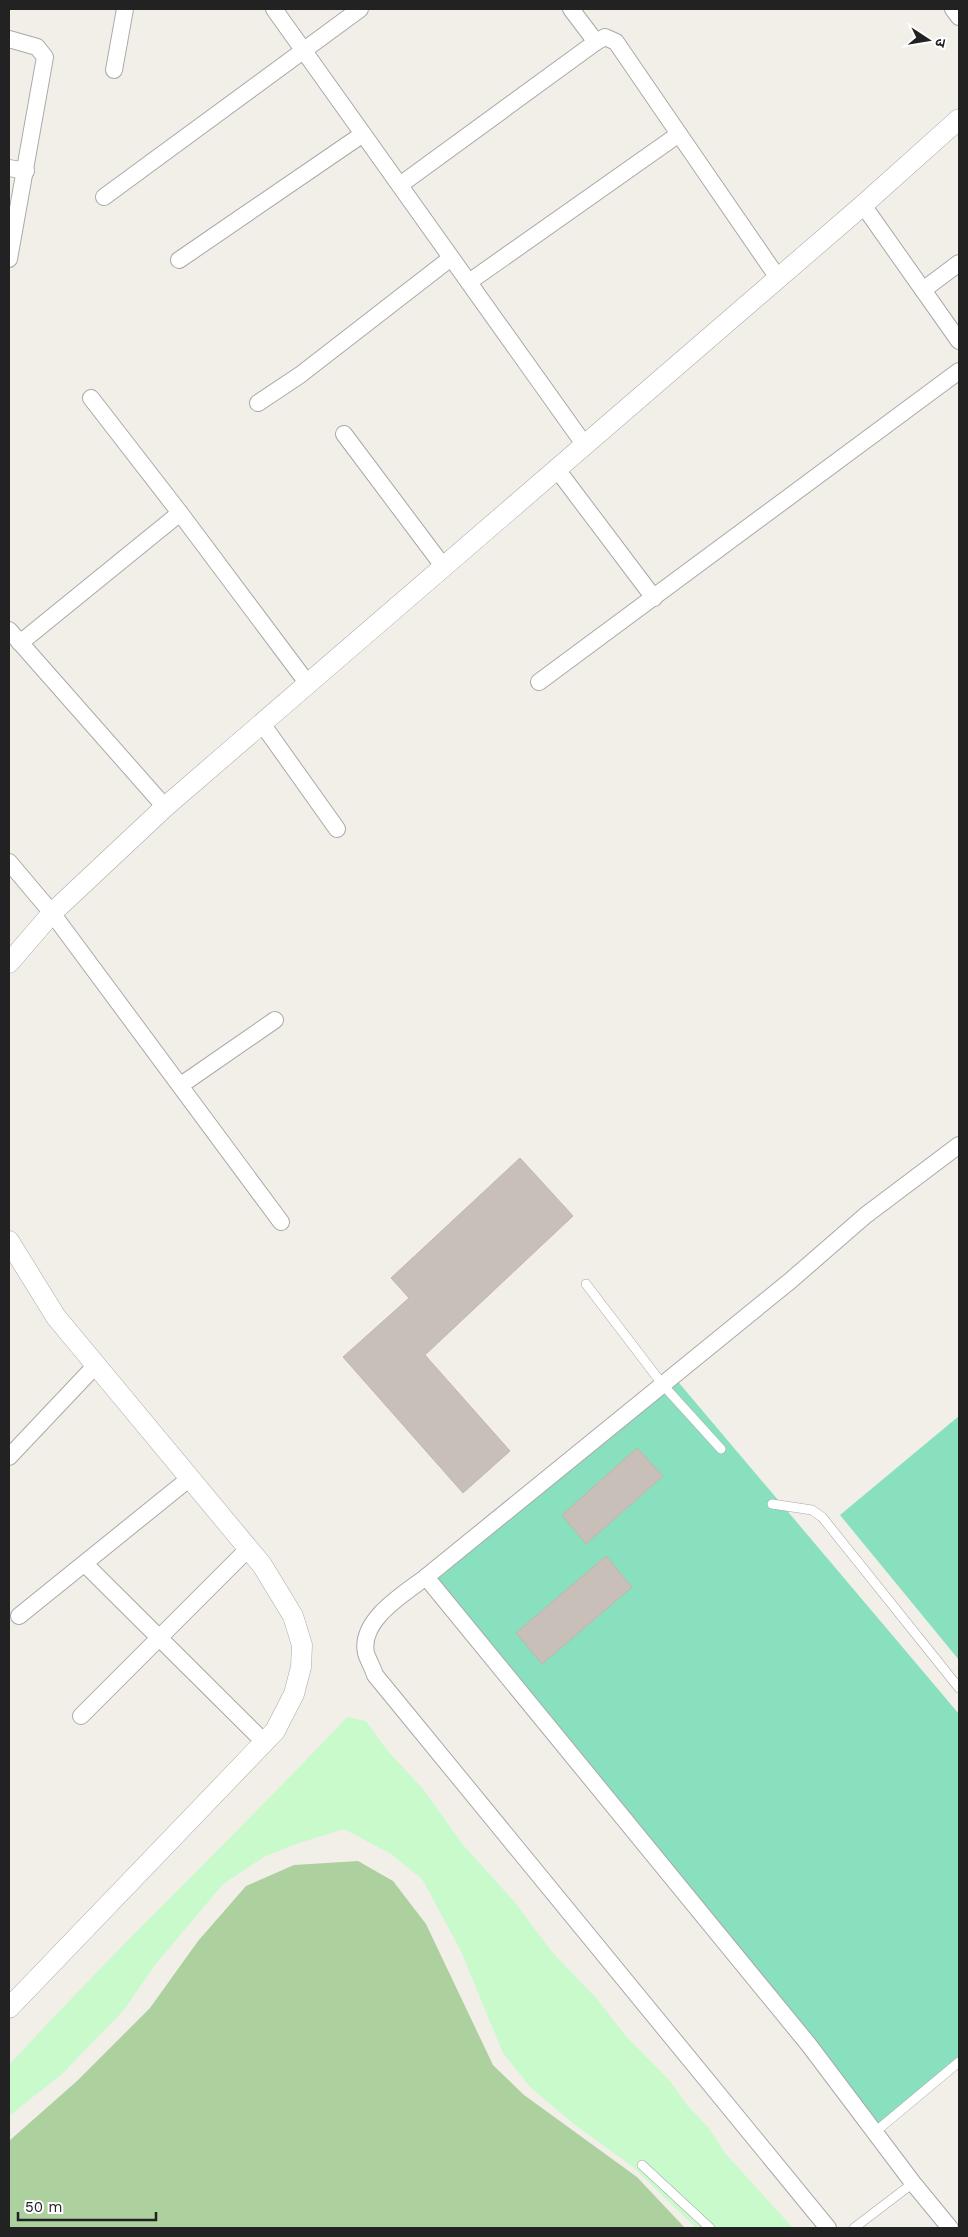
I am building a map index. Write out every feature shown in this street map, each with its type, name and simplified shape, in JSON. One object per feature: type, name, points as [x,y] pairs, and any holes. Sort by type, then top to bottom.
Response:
[{"type":"street","points":[[114,70],[125,9]]},
{"type":"street","points":[[274,9],[584,444]]},
{"type":"street","points":[[104,197],[360,9]]},
{"type":"street","points":[[571,9],[596,42]]},
{"type":"street","points":[[953,9],[959,18]]},
{"type":"street","points":[[400,185],[605,37],[616,42],[778,278]]},
{"type":"street","points":[[9,39],[37,47],[46,57],[9,259]]},
{"type":"street","points":[[9,963],[52,913],[165,807],[263,725],[556,468],[863,205],[959,119]]},
{"type":"street","points":[[179,260],[363,134]]},
{"type":"street","points":[[469,282],[679,134]]},
{"type":"street","points":[[9,168],[26,171]]},
{"type":"street","points":[[863,205],[959,341]]},
{"type":"street","points":[[258,403],[300,375],[451,258]]},
{"type":"street","points":[[924,290],[959,264]]},
{"type":"street","points":[[539,682],[959,371]]},
{"type":"street","points":[[91,398],[308,684]]},
{"type":"street","points":[[344,434],[443,566]]},
{"type":"street","points":[[556,468],[654,598]]},
{"type":"street","points":[[20,643],[180,513]]},
{"type":"street","points":[[9,630],[165,807]]},
{"type":"street","points":[[263,725],[338,829]]},
{"type":"street","points":[[9,862],[52,913],[281,1222]]},
{"type":"street","points":[[181,1085],[275,1020]]},
{"type":"street","points":[[828,2228],[376,1675],[366,1652],[366,1636],[380,1612],[426,1577],[790,1281],[866,1214],[959,1144]]},
{"type":"street","points":[[9,1241],[56,1317],[262,1565],[293,1616],[302,1645],[301,1668],[294,1694],[275,1731],[9,2008]]},
{"type":"street","points":[[9,1457],[96,1365]]},
{"type":"street","points":[[19,1616],[190,1478]]},
{"type":"street","points":[[81,1716],[248,1549]]},
{"type":"street","points":[[85,1564],[264,1742]]},
{"type":"street","points":[[426,1577],[809,2045],[913,2183],[950,2228]]},
{"type":"lane","points":[[586,1284],[663,1385],[721,1449]]},
{"type":"lane","points":[[772,1504],[812,1510],[822,1518],[959,1688]]},
{"type":"lane","points":[[875,2132],[959,2062]]},
{"type":"lane","points":[[642,2165],[710,2228]]},
{"type":"lane","points":[[854,2228],[913,2183]]},
{"type":"green space","points":[[674,1377],[959,1714],[959,2061],[882,2128],[426,1589]]},
{"type":"green space","points":[[959,1416],[959,1660],[840,1515]]},
{"type":"green space","points":[[347,1717],[366,1721],[386,1749],[423,1789],[464,1846],[513,1900],[553,1953],[597,1999],[625,2035],[670,2081],[687,2105],[709,2128],[725,2153],[793,2228],[696,2228],[633,2167],[574,2124],[531,2088],[503,2053],[460,1949],[422,1879],[391,1854],[344,1829],[296,1844],[264,1857],[223,1884],[155,1965],[124,2010],[62,2074],[9,2116],[9,2065],[92,1977]]},
{"type":"green space","points":[[358,1861],[393,1881],[426,1924],[493,2065],[524,2095],[637,2177],[685,2228],[9,2228],[9,2141],[77,2081],[150,2008],[198,1941],[246,1886],[294,1865]]},
{"type":"building","points":[[520,1158],[573,1216],[425,1355],[510,1451],[463,1493],[343,1357],[409,1298],[391,1278]]},
{"type":"building","points":[[637,1448],[663,1476],[586,1544],[562,1515]]},
{"type":"building","points":[[606,1556],[632,1587],[542,1664],[516,1633]]}]
